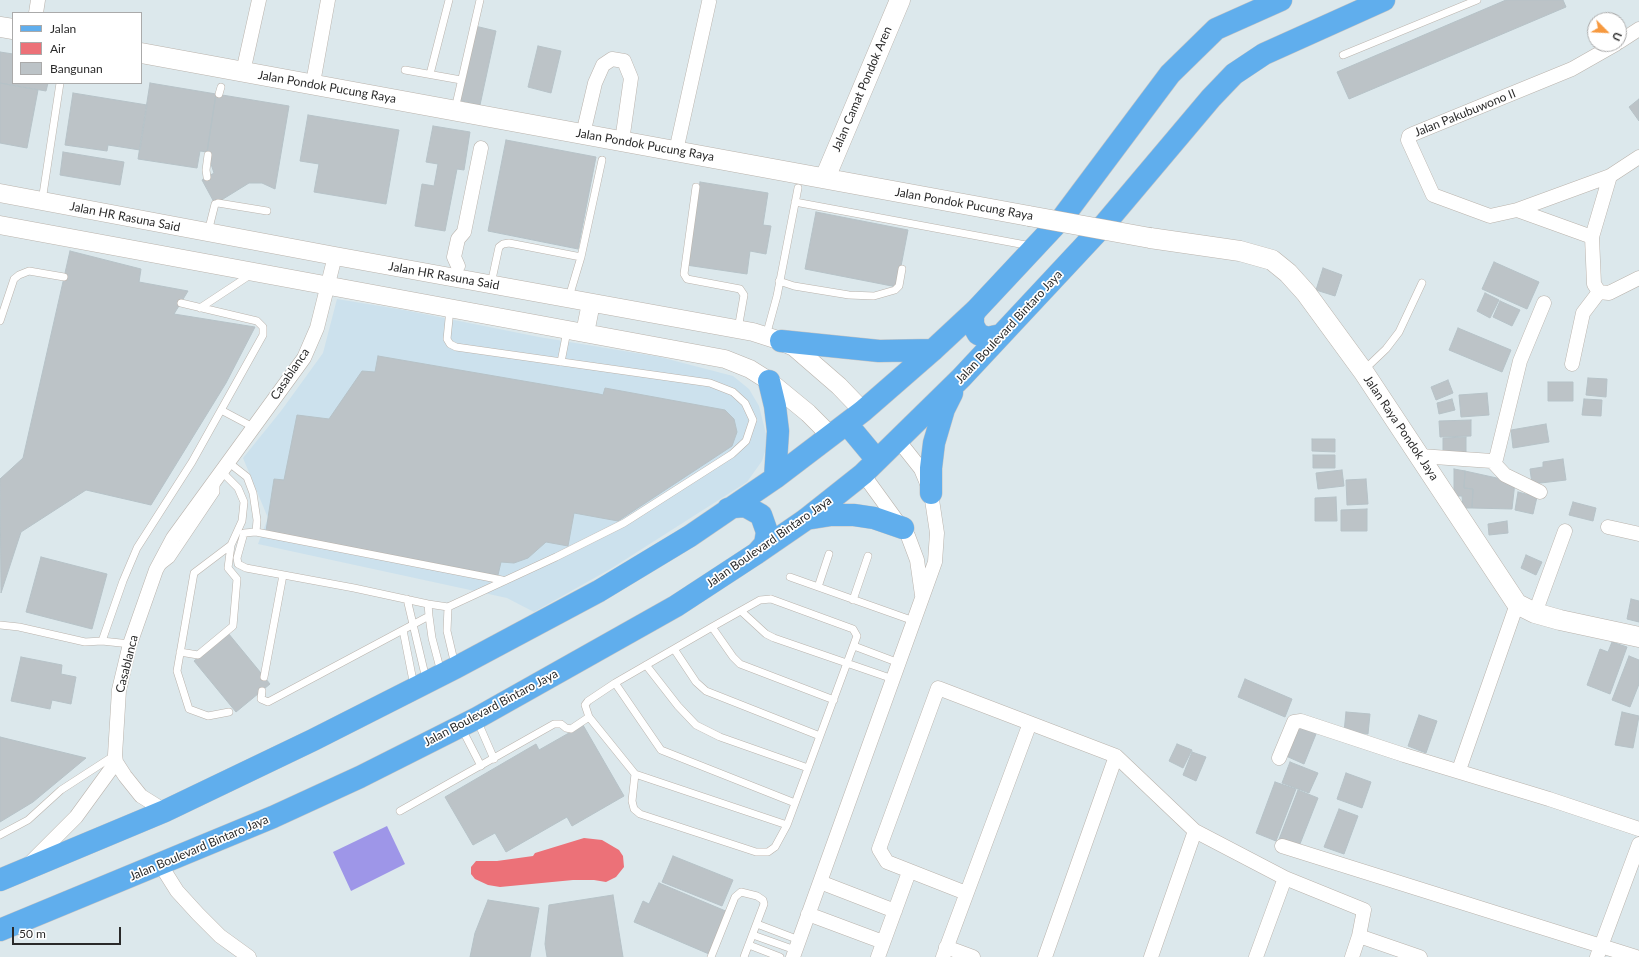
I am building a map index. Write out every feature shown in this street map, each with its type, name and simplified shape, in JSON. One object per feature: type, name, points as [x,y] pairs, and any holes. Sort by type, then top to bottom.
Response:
[{"type":"main road","name":"Jalan Camat Pondok Aren","points":[[825,178],[900,0]]},
{"type":"main road","points":[[8,878],[165,811],[313,740],[434,678],[599,591],[684,540],[775,478],[847,423],[933,350],[976,310],[1036,248],[1079,197],[1170,74],[1216,29],[1281,0]]},
{"type":"main road","name":"Jalan Boulevard Bintaro Jaya","points":[[0,930],[160,864],[360,777],[469,722],[676,606],[757,553],[805,520],[870,467],[961,378],[1103,226],[1211,98],[1234,74],[1264,54],[1384,0]]},
{"type":"main road","points":[[0,27],[12,29]]},
{"type":"main road","name":"Jalan Pondok Pucung Raya","points":[[142,53],[1150,238]]},
{"type":"main road","name":"Jalan Raya Pondok Jaya","points":[[1150,238],[1240,251],[1272,260],[1288,274],[1306,293],[1363,371],[1517,604]]},
{"type":"main road","points":[[976,310],[973,315],[973,325],[978,334],[987,338],[1001,334]]},
{"type":"main road","points":[[774,338],[879,351],[933,350]]},
{"type":"main road","points":[[931,493],[931,462],[936,437],[944,409],[961,378]]},
{"type":"main road","points":[[769,381],[775,406],[778,431],[775,478]]},
{"type":"main road","points":[[847,423],[870,467]]},
{"type":"main road","points":[[728,510],[734,507],[746,506],[761,515],[767,532],[764,544],[757,553]]},
{"type":"main road","points":[[805,520],[831,515],[854,515],[874,518],[903,528]]},
{"type":"main road","points":[[1517,604],[1535,613],[1560,620],[1639,637]]},
{"type":"main road","name":"Jalan Boulevard Bintaro Jaya","points":[[0,924],[30,917]]},
{"type":"street","points":[[36,12],[38,0]]},
{"type":"street","points":[[243,72],[259,0]]},
{"type":"street","points":[[313,84],[328,0]]},
{"type":"street","points":[[676,151],[710,2]]},
{"type":"street","points":[[1627,37],[1639,29]]},
{"type":"street","name":"Jalan Pakubuwono II","points":[[1517,210],[1490,216],[1433,195],[1408,140],[1409,136],[1572,69],[1602,52]]},
{"type":"street","points":[[583,134],[595,83],[603,66],[612,58],[624,61],[631,78],[622,141]]},
{"type":"street","points":[[457,272],[463,258],[467,240],[464,232],[481,148]]},
{"type":"street","points":[[1517,210],[1610,176],[1639,157]]},
{"type":"street","points":[[1599,292],[1594,284],[1592,237],[1610,176]]},
{"type":"street","name":"Jalan HR Rasuna Said","points":[[0,193],[335,256],[457,272],[491,284],[738,329],[774,338],[794,347],[813,362],[847,423]]},
{"type":"street","points":[[1517,210],[1592,237]]},
{"type":"street","points":[[0,225],[724,359],[750,369],[769,381],[808,413],[847,423]]},
{"type":"street","name":"Casablanca","points":[[116,758],[119,690],[130,644],[156,570],[173,538],[304,358],[317,328],[335,256]]},
{"type":"street","points":[[1599,292],[1609,293],[1639,278]]},
{"type":"street","points":[[1572,364],[1583,313],[1599,292]]},
{"type":"street","points":[[585,333],[591,303]]},
{"type":"street","points":[[1492,461],[1498,454],[1520,361],[1544,303]]},
{"type":"street","points":[[796,949],[935,562],[936,520],[931,493],[921,469],[898,440]]},
{"type":"street","points":[[1420,456],[1492,461],[1506,475],[1540,492]]},
{"type":"street","points":[[870,467],[903,528],[917,560],[922,598]]},
{"type":"street","points":[[1608,527],[1639,534]]},
{"type":"street","points":[[1535,613],[1564,531]]},
{"type":"street","points":[[1459,770],[1517,604]]},
{"type":"street","points":[[966,894],[887,862],[879,849],[938,688],[1116,756],[1195,831],[1285,878],[1364,910],[1359,936],[1352,957]]},
{"type":"street","points":[[1279,758],[1294,722],[1301,721],[1404,755],[1459,770],[1639,829]]},
{"type":"street","points":[[973,957],[944,952],[1030,724]]},
{"type":"street","points":[[1045,957],[1116,756]]},
{"type":"street","points":[[116,758],[124,776],[141,796],[165,811]]},
{"type":"street","points":[[8,878],[76,817],[116,758]]},
{"type":"street","points":[[1151,957],[1195,831]]},
{"type":"street","points":[[1599,951],[1639,844]]},
{"type":"street","points":[[1282,846],[1599,951],[1636,957]]},
{"type":"street","points":[[160,864],[177,892],[198,914],[220,936],[249,957]]},
{"type":"street","points":[[878,957],[910,872]]},
{"type":"street","points":[[1256,957],[1285,878]]},
{"type":"street","points":[[820,882],[895,911]]},
{"type":"street","points":[[808,914],[883,942]]},
{"type":"street","points":[[1359,936],[1420,957]]},
{"type":"lane","points":[[430,74],[449,0]]},
{"type":"lane","points":[[454,110],[480,0]]},
{"type":"lane","points":[[1343,55],[1478,0]]},
{"type":"lane","points":[[405,70],[461,80]]},
{"type":"lane","points":[[42,201],[60,84]]},
{"type":"lane","points":[[207,177],[206,170],[208,155]]},
{"type":"lane","points":[[569,299],[602,160]]},
{"type":"lane","points":[[696,187],[684,274],[687,279],[740,289],[744,296],[738,329]]},
{"type":"lane","points":[[774,338],[779,281],[798,188]]},
{"type":"lane","points":[[796,202],[1036,248]]},
{"type":"lane","points":[[208,232],[217,203],[267,211]]},
{"type":"lane","points":[[491,284],[499,247],[503,244],[580,257]]},
{"type":"lane","points":[[779,281],[794,286],[849,295],[874,296],[895,290],[899,286],[902,269]]},
{"type":"lane","points":[[0,321],[14,278],[19,274],[29,271],[64,277]]},
{"type":"lane","points":[[200,308],[254,272]]},
{"type":"lane","points":[[1363,371],[1386,349],[1399,332],[1422,283]]},
{"type":"lane","points":[[102,641],[123,581],[137,548],[192,462],[263,335],[263,327],[257,321],[181,303]]},
{"type":"lane","points":[[450,308],[447,338],[450,344],[456,347],[710,383],[733,392],[745,402],[753,420],[746,441],[732,454],[624,523],[556,557],[502,580],[448,606],[428,604],[246,568],[238,564],[237,558],[241,538],[244,533],[256,532],[502,580]]},
{"type":"lane","points":[[561,362],[567,330]]},
{"type":"lane","points":[[221,410],[253,428]]},
{"type":"lane","points":[[222,470],[247,477],[254,493],[257,520],[256,532]]},
{"type":"lane","points":[[180,652],[198,655],[233,626],[236,579],[228,568],[231,545],[242,521],[244,502],[238,488],[222,470]]},
{"type":"lane","points":[[229,712],[208,716],[189,709],[177,671],[194,573],[231,545]]},
{"type":"lane","points":[[818,587],[829,554]]},
{"type":"lane","points":[[853,600],[868,556]]},
{"type":"lane","points":[[264,677],[284,575]]},
{"type":"lane","points":[[790,577],[914,621]]},
{"type":"lane","points":[[407,599],[414,624],[434,678]]},
{"type":"lane","points":[[635,774],[632,801],[634,809],[640,814],[756,852],[768,852],[775,847],[787,825],[857,636],[853,629],[771,599],[760,600],[646,665],[615,683],[587,702],[586,706],[589,717],[635,774],[787,825]]},
{"type":"lane","points":[[428,604],[432,638],[434,678]]},
{"type":"lane","points":[[434,678],[447,632],[448,606]]},
{"type":"lane","points":[[741,611],[766,634],[848,662],[893,680]]},
{"type":"lane","points":[[262,691],[261,699],[268,702],[429,616]]},
{"type":"lane","points":[[0,625],[85,642],[102,641],[130,644]]},
{"type":"lane","points":[[712,627],[733,657],[740,664],[834,700]]},
{"type":"lane","points":[[403,630],[434,678]]},
{"type":"lane","points":[[854,646],[899,663]]},
{"type":"lane","points":[[674,649],[696,682],[706,691],[820,736]]},
{"type":"lane","points":[[646,665],[678,706],[696,725],[720,737],[808,768]]},
{"type":"lane","points":[[615,683],[661,750],[795,803]]},
{"type":"lane","points":[[400,812],[554,724],[561,724],[566,728],[571,729],[589,717]]},
{"type":"lane","points":[[469,722],[494,759]]},
{"type":"lane","points":[[469,722],[481,766]]},
{"type":"lane","points":[[0,835],[28,820],[61,790],[116,758]]},
{"type":"lane","points":[[711,957],[735,897],[739,893],[743,892],[757,896],[763,900],[764,907],[752,934],[746,957]]},
{"type":"lane","points":[[757,924],[796,949]]},
{"type":"lane","points":[[752,934],[796,949]]},
{"type":"lane","points":[[749,945],[780,957]]},
{"type":"shaded area","points":[[337,299],[404,310],[539,337],[660,357],[733,376],[749,389],[759,406],[768,442],[762,461],[747,482],[612,568],[534,612],[507,598],[258,544],[268,518],[243,458],[281,411],[323,353]]},
{"type":"shaded area","points":[[387,826],[405,864],[351,891],[333,852]]},
{"type":"water","points":[[584,838],[602,840],[619,850],[623,856],[624,867],[616,877],[606,882],[594,880],[573,880],[500,887],[488,885],[475,879],[471,874],[471,867],[476,861],[497,861],[533,856],[535,853]]},
{"type":"building","points":[[1506,0],[1563,0],[1566,7],[1349,99],[1337,72]]},
{"type":"building","points":[[475,26],[496,31],[480,105],[458,100]]},
{"type":"building","points":[[538,46],[561,51],[551,93],[528,87]]},
{"type":"building","points":[[0,52],[12,54],[12,84],[48,84],[46,91],[0,83]]},
{"type":"building","points":[[0,83],[38,90],[27,148],[0,143]]},
{"type":"building","points":[[150,83],[216,94],[207,152],[200,151],[197,168],[138,159]]},
{"type":"building","points":[[73,93],[147,105],[140,150],[108,145],[107,151],[65,145]]},
{"type":"building","points":[[216,94],[289,106],[275,189],[262,183],[249,183],[215,204],[202,180],[214,173],[207,152]]},
{"type":"building","points":[[1639,99],[1639,121],[1629,107]]},
{"type":"building","points":[[308,115],[399,130],[386,204],[314,192],[319,164],[300,161]]},
{"type":"building","points":[[433,126],[470,132],[464,170],[457,169],[445,231],[415,226],[422,184],[434,186],[438,164],[426,162]]},
{"type":"building","points":[[506,140],[596,157],[578,249],[488,231]]},
{"type":"building","points":[[63,152],[124,162],[120,185],[60,175]]},
{"type":"building","points":[[700,182],[768,193],[763,225],[771,226],[766,254],[750,251],[747,274],[686,265]]},
{"type":"building","points":[[816,212],[908,230],[897,287],[805,269]]},
{"type":"building","points":[[70,251],[141,269],[139,282],[188,291],[174,314],[255,327],[226,383],[151,505],[86,490],[21,532],[1,593],[0,479],[23,458]]},
{"type":"building","points":[[1494,262],[1539,282],[1527,309],[1482,289]]},
{"type":"building","points":[[1323,268],[1342,275],[1335,296],[1316,290]]},
{"type":"building","points":[[1485,293],[1499,300],[1490,318],[1477,311]]},
{"type":"building","points":[[1500,301],[1520,310],[1512,326],[1493,317]]},
{"type":"building","points":[[1458,328],[1511,350],[1502,372],[1449,350]]},
{"type":"building","points":[[378,356],[603,395],[605,388],[725,410],[734,419],[737,432],[732,446],[618,521],[574,513],[568,546],[546,542],[528,558],[514,563],[501,562],[498,575],[266,531],[274,479],[284,480],[297,415],[329,419],[362,371],[375,372]]},
{"type":"building","points":[[1588,378],[1607,379],[1606,397],[1586,395]]},
{"type":"building","points":[[1448,380],[1453,393],[1436,400],[1431,387]]},
{"type":"building","points":[[1548,382],[1573,382],[1573,401],[1548,401]]},
{"type":"building","points":[[1487,393],[1489,415],[1461,417],[1459,395]]},
{"type":"building","points":[[1452,399],[1455,410],[1439,414],[1437,403]]},
{"type":"building","points":[[1584,399],[1602,400],[1601,416],[1582,415]]},
{"type":"building","points":[[1471,420],[1471,436],[1440,437],[1439,421]]},
{"type":"building","points":[[1546,424],[1549,442],[1513,448],[1511,430]]},
{"type":"building","points":[[1466,437],[1466,454],[1443,455],[1443,438]]},
{"type":"building","points":[[1312,439],[1335,439],[1335,452],[1312,451]]},
{"type":"building","points":[[1313,455],[1335,455],[1335,468],[1313,468]]},
{"type":"building","points":[[1563,459],[1566,480],[1532,484],[1530,469],[1543,467],[1543,462]]},
{"type":"building","points":[[1454,469],[1465,471],[1464,488],[1473,489],[1472,508],[1463,508],[1462,496],[1454,496]]},
{"type":"building","points":[[1342,470],[1344,486],[1318,489],[1316,473]]},
{"type":"building","points":[[1465,471],[1515,482],[1512,509],[1472,508],[1473,489],[1464,488]]},
{"type":"building","points":[[1366,479],[1368,504],[1347,505],[1346,480]]},
{"type":"building","points":[[1518,492],[1537,497],[1533,514],[1515,510]]},
{"type":"building","points":[[1336,497],[1337,521],[1315,521],[1315,498]]},
{"type":"building","points":[[1573,502],[1596,508],[1593,521],[1569,515]]},
{"type":"building","points":[[1367,509],[1367,531],[1341,531],[1341,510]]},
{"type":"building","points":[[1507,521],[1508,533],[1489,535],[1488,524]]},
{"type":"building","points":[[1526,555],[1542,562],[1536,575],[1521,568]]},
{"type":"building","points":[[41,557],[107,574],[92,629],[26,612]]},
{"type":"building","points":[[1631,599],[1639,601],[1639,622],[1627,619]]},
{"type":"building","points":[[228,633],[270,684],[236,712],[194,661]]},
{"type":"building","points":[[1612,642],[1627,647],[1610,694],[1587,685],[1600,649],[1608,652]]},
{"type":"building","points":[[1629,656],[1639,660],[1639,684],[1630,707],[1612,700]]},
{"type":"building","points":[[21,657],[62,665],[61,674],[76,677],[71,704],[52,700],[50,709],[11,701]]},
{"type":"building","points":[[1245,679],[1292,699],[1285,717],[1238,697]]},
{"type":"building","points":[[1346,712],[1370,714],[1368,734],[1344,732]]},
{"type":"building","points":[[1622,712],[1639,716],[1633,748],[1615,745]]},
{"type":"building","points":[[1419,715],[1437,721],[1426,753],[1408,746]]},
{"type":"building","points":[[583,725],[624,796],[572,826],[567,817],[506,852],[495,833],[473,845],[445,797],[536,744],[539,750]]},
{"type":"building","points":[[1298,727],[1316,734],[1304,764],[1286,756]]},
{"type":"building","points":[[0,737],[86,758],[33,802],[0,822]]},
{"type":"building","points":[[1177,744],[1192,750],[1183,768],[1169,761]]},
{"type":"building","points":[[1192,752],[1206,757],[1196,781],[1183,775]]},
{"type":"building","points":[[1290,762],[1318,773],[1309,793],[1282,783]]},
{"type":"building","points":[[1346,773],[1371,782],[1362,808],[1337,799]]},
{"type":"building","points":[[1275,782],[1296,789],[1276,841],[1256,833]]},
{"type":"building","points":[[1298,790],[1318,798],[1298,849],[1278,842]]},
{"type":"building","points":[[1339,809],[1358,816],[1344,854],[1324,847]]},
{"type":"building","points":[[673,856],[733,880],[722,906],[662,882]]},
{"type":"building","points":[[659,883],[728,912],[709,954],[634,922],[643,901],[649,904]]},
{"type":"building","points":[[613,895],[623,957],[547,957],[545,944],[549,905]]},
{"type":"building","points":[[488,900],[539,908],[530,957],[470,957],[475,933]]}]
